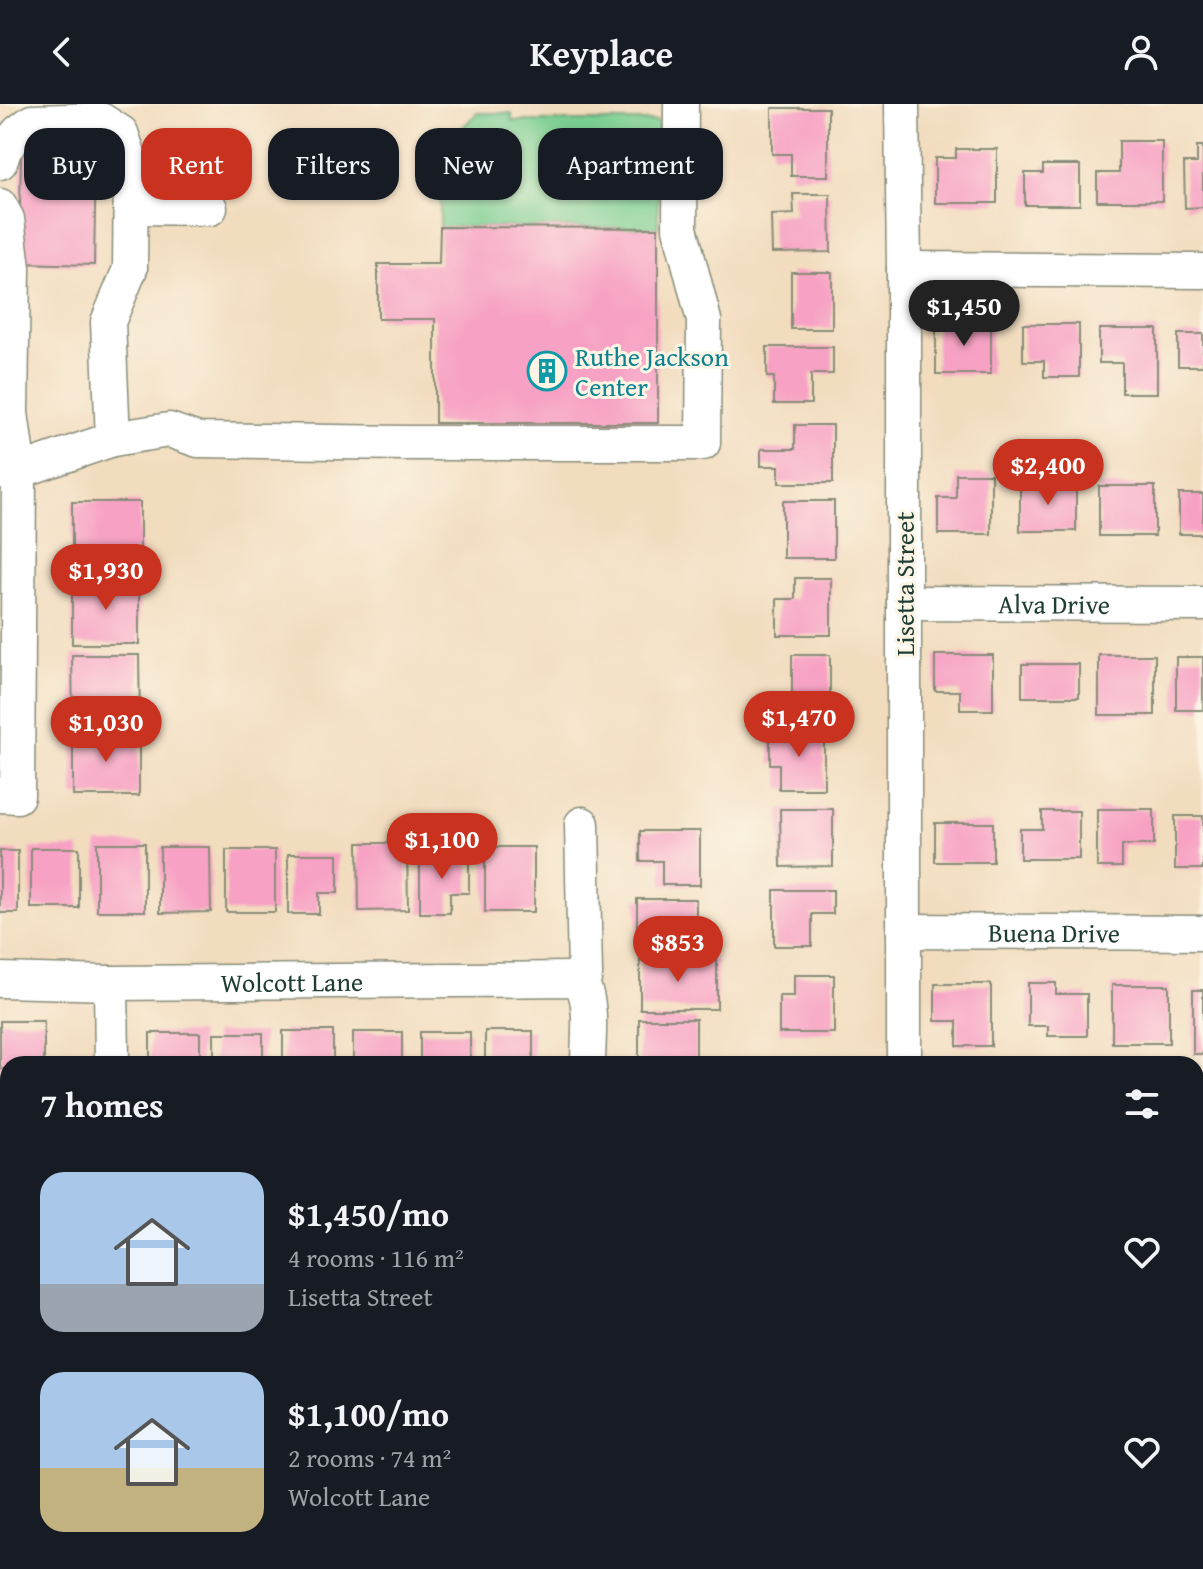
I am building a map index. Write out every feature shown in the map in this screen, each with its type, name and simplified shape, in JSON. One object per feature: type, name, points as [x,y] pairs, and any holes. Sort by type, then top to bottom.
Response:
[{"type":"street","points":[[9,471],[113,439],[169,430],[198,440],[703,443],[704,320],[680,228],[681,104]]},
{"type":"street","name":"Lisetta Street","points":[[902,104],[904,1056]]},
{"type":"street","points":[[0,162],[5,148],[32,122],[101,120],[121,133],[131,162],[130,269],[108,322],[113,439]]},
{"type":"street","points":[[0,206],[7,219],[13,268],[9,471],[17,796],[0,795]]},
{"type":"street","points":[[131,207],[210,208]]},
{"type":"street","points":[[904,269],[1203,271]]},
{"type":"street","name":"Alva Drive","points":[[904,603],[1203,604]]},
{"type":"street","points":[[582,824],[585,975],[582,984],[588,1003],[588,1056]]},
{"type":"street","name":"Buena Drive","points":[[904,931],[1203,933]]},
{"type":"street","name":"Wolcott Lane","points":[[0,980],[111,983],[572,979],[582,984]]},
{"type":"street","points":[[111,983],[112,1056]]},
{"type":"green space","points":[[477,113],[512,113],[512,121],[658,121],[658,128],[538,128],[538,200],[658,200],[658,228],[440,227],[440,200],[522,200],[522,128],[462,128]]},
{"type":"building","points":[[772,108],[828,108],[828,176],[791,176],[791,154],[772,154]]},
{"type":"building","points":[[1119,141],[1162,141],[1162,201],[1097,201],[1097,173],[1119,173]]},
{"type":"building","points":[[1197,146],[1203,146],[1203,207],[1185,208],[1184,163],[1197,163]]},
{"type":"building","points":[[956,149],[997,149],[997,203],[935,203],[935,158],[956,158]]},
{"type":"building","points":[[21,153],[24,153],[24,200],[95,200],[94,265],[19,263]]},
{"type":"building","points":[[1043,165],[1080,165],[1080,205],[1025,205],[1025,173],[1043,173]]},
{"type":"building","points":[[793,194],[830,194],[831,252],[772,253],[771,215],[794,214]]},
{"type":"building","name":"Ruthe Jackson Center","points":[[440,227],[658,228],[658,423],[435,423],[435,319],[378,319],[378,264],[439,264]]},
{"type":"building","points":[[791,272],[832,272],[832,329],[791,329]]},
{"type":"building","points":[[936,322],[991,322],[991,374],[936,374]]},
{"type":"building","points":[[1023,324],[1079,324],[1079,377],[1044,377],[1044,361],[1023,361]]},
{"type":"building","points":[[1099,329],[1157,329],[1157,393],[1122,393],[1122,363],[1099,363]]},
{"type":"building","points":[[1178,334],[1203,334],[1203,366],[1178,366]]},
{"type":"building","points":[[767,347],[833,347],[833,374],[811,374],[811,404],[774,404],[774,377],[767,377]]},
{"type":"building","points":[[795,425],[833,425],[833,483],[779,483],[779,466],[761,466],[761,449],[795,449]]},
{"type":"building","points":[[956,474],[991,474],[991,534],[938,534],[938,498],[956,498]]},
{"type":"building","points":[[1020,483],[1076,483],[1076,531],[1020,531]]},
{"type":"building","points":[[1099,486],[1155,486],[1155,536],[1099,536]]},
{"type":"building","points":[[1179,494],[1203,494],[1203,534],[1179,534]]},
{"type":"building","points":[[783,501],[834,501],[834,558],[783,558]]},
{"type":"building","points":[[72,502],[140,502],[140,567],[72,567]]},
{"type":"building","points":[[795,578],[831,578],[831,635],[777,635],[777,599],[795,599]]},
{"type":"building","points":[[72,579],[139,579],[139,644],[72,644]]},
{"type":"building","points":[[72,655],[139,655],[140,720],[73,720]]},
{"type":"building","points":[[792,655],[830,655],[830,711],[792,711]]},
{"type":"building","points":[[935,655],[993,655],[993,710],[960,710],[960,691],[935,691]]},
{"type":"building","points":[[1099,655],[1155,655],[1155,715],[1099,715]]},
{"type":"building","points":[[1176,657],[1203,657],[1203,710],[1176,710]]},
{"type":"building","points":[[1022,664],[1079,664],[1079,697],[1022,697]]},
{"type":"building","points":[[770,731],[824,731],[824,789],[779,789],[779,764],[770,764]]},
{"type":"building","points":[[73,733],[139,733],[139,796],[73,796]]},
{"type":"building","points":[[780,809],[833,809],[833,866],[781,867]]},
{"type":"building","points":[[1097,809],[1154,809],[1154,845],[1122,845],[1122,867],[1097,867]]},
{"type":"building","points":[[1042,811],[1079,811],[1079,859],[1020,859],[1020,829],[1042,829]]},
{"type":"building","points":[[1175,816],[1203,816],[1203,869],[1175,869]]},
{"type":"building","points":[[935,823],[993,823],[993,862],[935,862]]},
{"type":"building","points":[[640,831],[700,831],[700,885],[662,885],[662,861],[640,861]]},
{"type":"building","points":[[97,843],[145,843],[145,911],[97,911]]},
{"type":"building","points":[[358,843],[407,843],[408,910],[359,911]]},
{"type":"building","points":[[160,847],[210,847],[211,912],[160,913]]},
{"type":"building","points":[[485,847],[534,847],[534,912],[485,912]]},
{"type":"building","points":[[31,848],[79,848],[79,908],[31,908]]},
{"type":"building","points":[[226,850],[275,850],[275,912],[226,912]]},
{"type":"building","points":[[0,851],[18,851],[18,913],[0,913]]},
{"type":"building","points":[[288,854],[338,854],[338,893],[319,893],[319,914],[288,914]]},
{"type":"building","points":[[420,854],[469,854],[469,893],[450,893],[450,913],[420,913]]},
{"type":"building","points":[[774,890],[833,890],[833,914],[812,914],[812,946],[774,946]]},
{"type":"building","points":[[637,899],[696,899],[696,950],[637,950]]},
{"type":"building","points":[[640,959],[717,959],[717,1009],[640,1009]]},
{"type":"building","points":[[794,975],[834,975],[834,1033],[779,1033],[779,996],[794,996]]},
{"type":"building","points":[[1028,983],[1056,983],[1056,994],[1087,994],[1087,1036],[1048,1036],[1048,1026],[1028,1026]]},
{"type":"building","points":[[935,984],[991,984],[991,1046],[957,1046],[957,1021],[935,1021]]},
{"type":"building","points":[[1112,985],[1169,985],[1169,1043],[1112,1043]]},
{"type":"building","points":[[1193,990],[1203,990],[1203,1054],[1193,1054]]},
{"type":"building","points":[[639,1019],[696,1019],[696,1056],[639,1056]]},
{"type":"building","points":[[0,1021],[44,1021],[44,1056],[0,1056]]},
{"type":"building","points":[[283,1031],[333,1031],[333,1056],[283,1056]]},
{"type":"building","points":[[485,1031],[533,1031],[533,1056],[485,1056]]},
{"type":"building","points":[[353,1032],[402,1032],[402,1056],[353,1056]]},
{"type":"building","points":[[420,1032],[470,1032],[470,1056],[420,1056]]},
{"type":"building","points":[[150,1033],[200,1033],[200,1056],[150,1056]]},
{"type":"building","points":[[214,1033],[263,1033],[263,1056],[214,1056]]},
{"type":"place","name":"Ruthe Jackson Center","points":[[547,371]]}]
